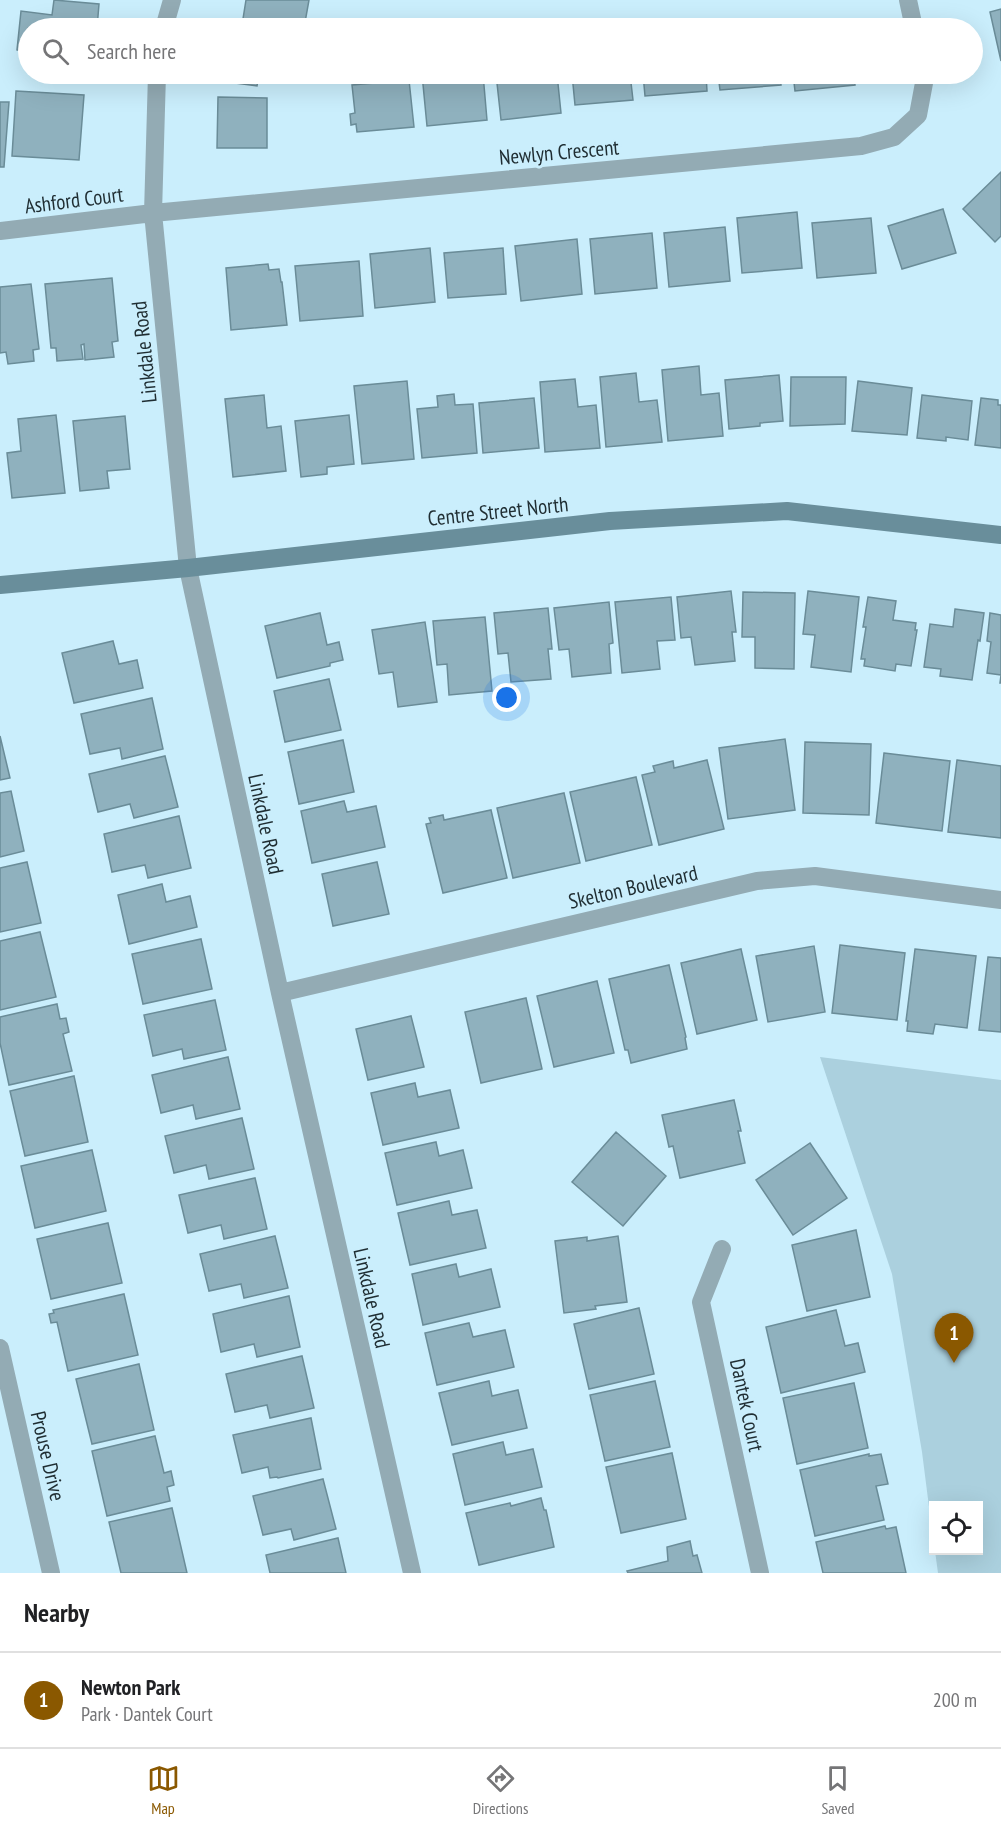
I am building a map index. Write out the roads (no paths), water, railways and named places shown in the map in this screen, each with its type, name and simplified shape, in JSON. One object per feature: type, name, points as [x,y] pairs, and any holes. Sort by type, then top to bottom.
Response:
[{"type":"street","points":[[167,18],[172,0]]},
{"type":"street","points":[[908,0],[912,18]]},
{"type":"street","name":"Linkdale Road","points":[[157,84],[153,213],[188,568],[280,993],[412,1573]]},
{"type":"street","name":"Newlyn Crescent","points":[[153,213],[861,146],[894,137],[918,115],[924,84]]},
{"type":"street","name":"Ashford Court","points":[[0,231],[153,213]]},
{"type":"street","name":"Centre Street North","points":[[0,585],[188,568],[610,522],[787,511],[1001,535]]},
{"type":"street","name":"Skelton Boulevard","points":[[280,993],[758,881],[815,876],[1001,900]]},
{"type":"street","name":"Dantek Court","points":[[722,1249],[701,1302],[760,1573]]},
{"type":"street","name":"Prouse Drive","points":[[0,1348],[51,1573]]},
{"type":"place","name":"Newton Park","points":[[954,1363]]}]
